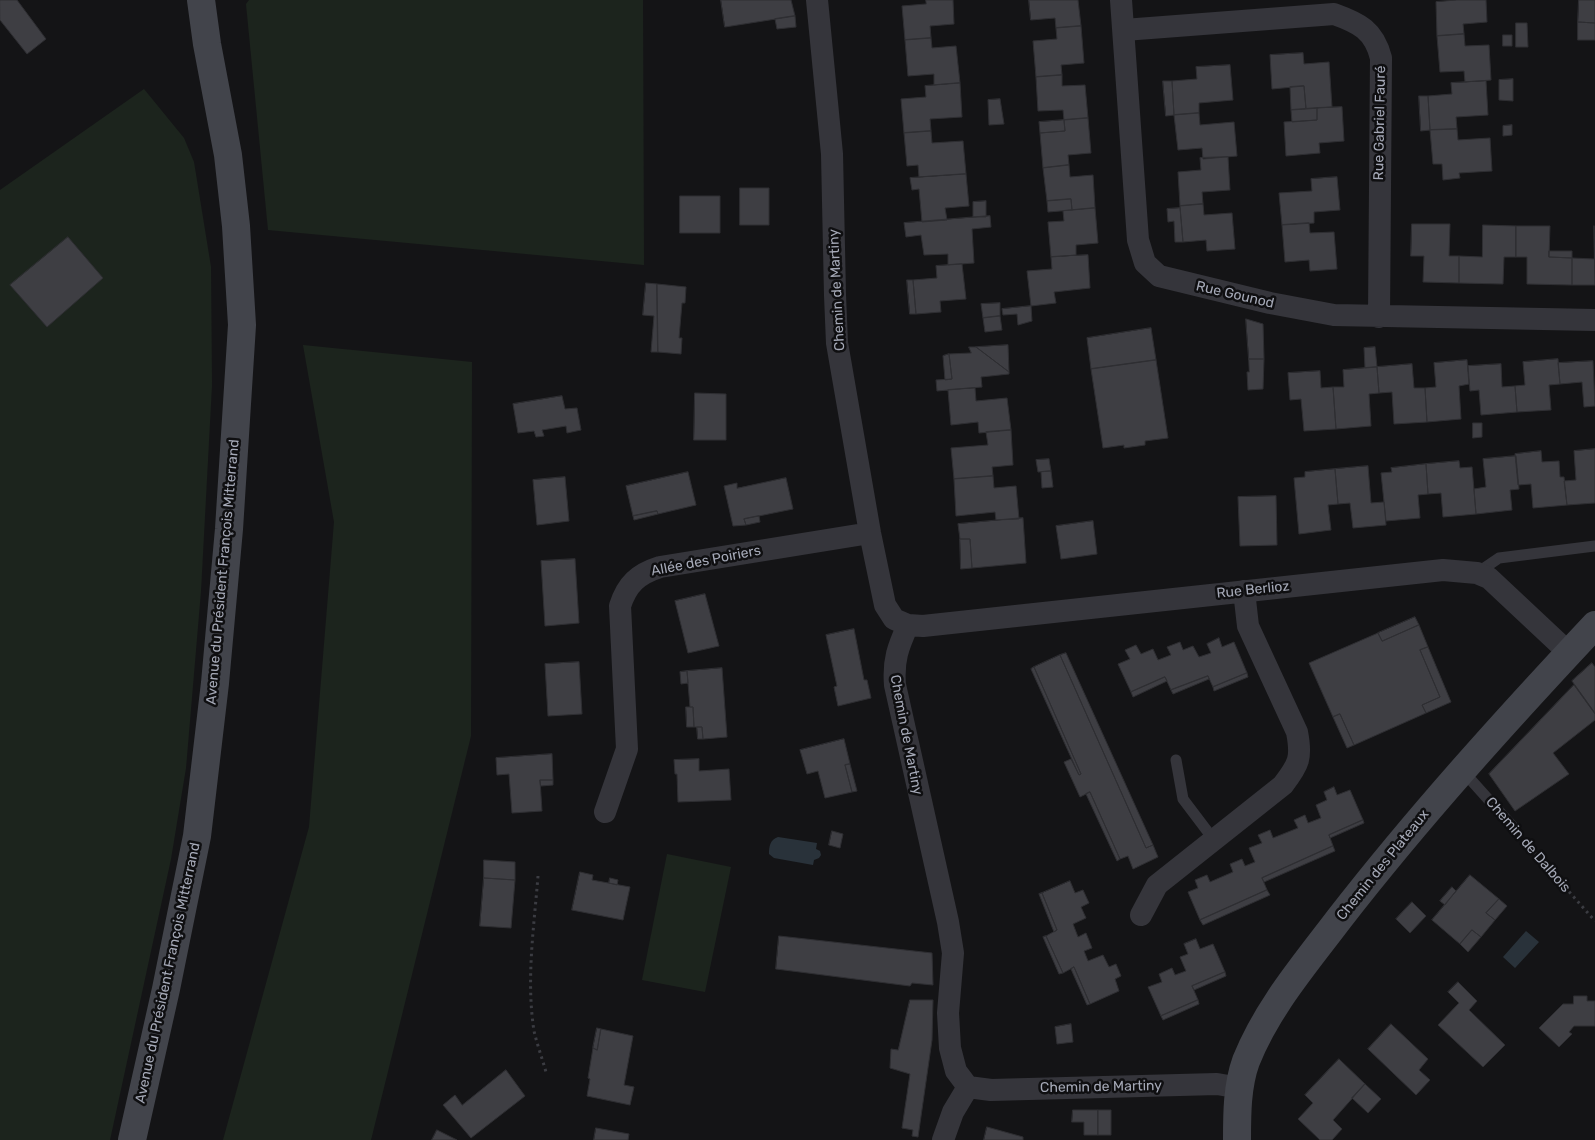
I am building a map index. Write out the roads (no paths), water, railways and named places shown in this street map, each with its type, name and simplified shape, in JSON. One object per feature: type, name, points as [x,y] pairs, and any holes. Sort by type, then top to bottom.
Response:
[{"type":"street","name":"Avenue du Président François Mitterrand","points":[[132,1140],[166,989],[197,836],[215,683],[229,529],[242,334],[236,226],[229,164],[201,0]]},
{"type":"street","name":"Rue Gounod","points":[[1121,0],[1138,240],[1145,262],[1159,276],[1270,304],[1334,315],[1595,320]]},
{"type":"street","name":"Chemin de Martiny","points":[[817,1],[832,154],[837,343],[884,605],[894,619],[908,624],[898,648],[893,668],[895,686],[948,922],[952,953],[948,1014],[950,1048],[956,1071],[968,1087],[991,1090],[1217,1084],[1240,1088]]},
{"type":"street","name":"Rue Gabriel Fauré","points":[[1124,30],[1334,14],[1354,21],[1369,33],[1378,46],[1381,58],[1379,317]]},
{"type":"street","name":"Allée des Poiriers","points":[[606,812],[627,749],[620,606],[625,590],[647,571],[660,567],[870,533]]},
{"type":"street","name":"Rue Berlioz","points":[[908,624],[923,626],[1443,570],[1477,573],[1489,578],[1569,653]]},
{"type":"street","points":[[1141,915],[1157,885],[1283,785],[1296,767],[1300,749],[1297,732],[1248,626],[1244,591]]},
{"type":"street","name":"Chemin des Plateaux","points":[[1237,1140],[1240,1088],[1246,1062],[1282,994],[1359,894],[1462,770],[1595,626]]},
{"type":"street","points":[[943,1140],[953,1112],[968,1087]]},
{"type":"lane","points":[[1477,573],[1499,558],[1595,546]]},
{"type":"lane","points":[[1176,760],[1183,799],[1214,840]]},
{"type":"lane","name":"Chemin de Dalbois","points":[[1462,770],[1514,828]]}]
